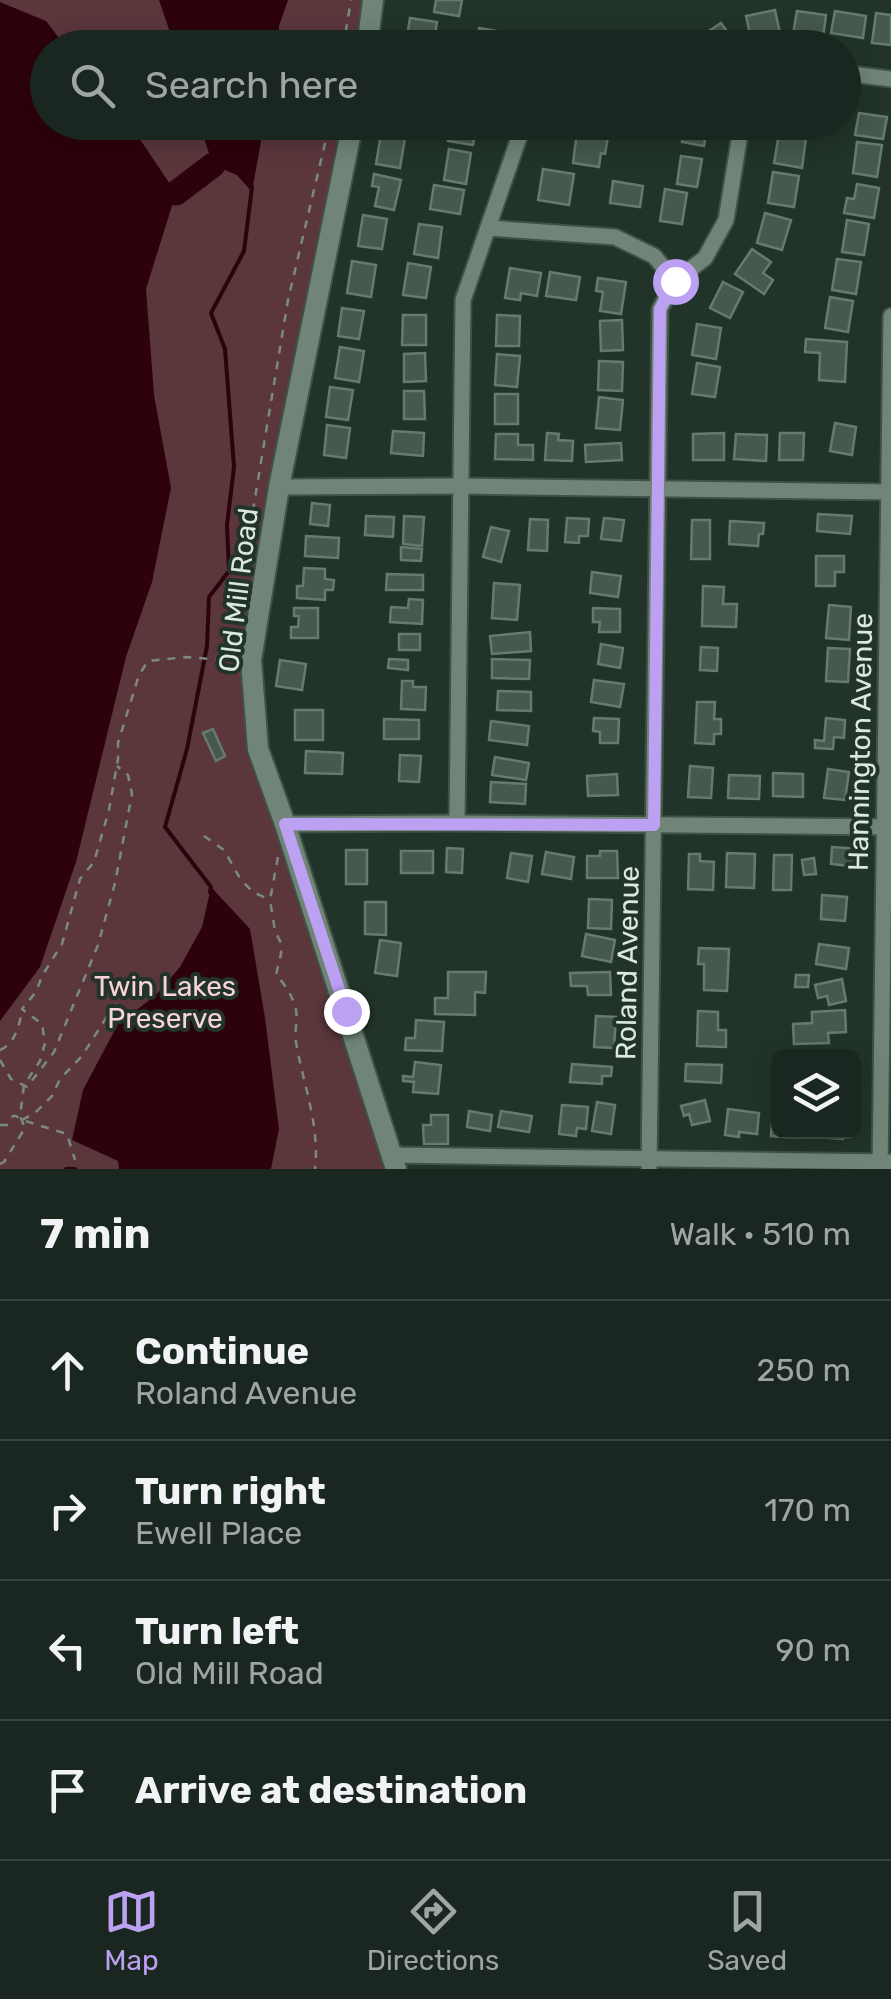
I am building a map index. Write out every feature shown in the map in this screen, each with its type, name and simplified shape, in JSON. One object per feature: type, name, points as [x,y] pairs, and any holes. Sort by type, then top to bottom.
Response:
[{"type":"street","points":[[369,30],[374,0]]},
{"type":"street","points":[[861,75],[891,78]]},
{"type":"street","name":"Old Mill Road","points":[[349,140],[279,486],[250,660],[258,750],[394,1162]]},
{"type":"street","points":[[457,823],[463,300],[518,140]]},
{"type":"street","name":"Roland Avenue","points":[[649,1164],[660,309],[675,281],[705,258],[726,220],[739,140]]},
{"type":"street","points":[[488,228],[615,237],[654,256],[675,281]]},
{"type":"street","name":"Hannington Avenue","points":[[883,1164],[891,316]]},
{"type":"street","points":[[279,486],[889,492]]},
{"type":"street","points":[[285,824],[887,828]]},
{"type":"street","points":[[394,1162],[883,1164]]},
{"type":"path","points":[[346,30],[351,0]]},
{"type":"path","points":[[232,661],[288,300],[326,140]]},
{"type":"path","points":[[0,1050],[7,1047],[18,1029],[22,1009],[36,992],[62,944],[80,879],[94,862],[110,810],[118,743],[139,675],[148,661],[186,657],[214,660]]},
{"type":"path","points":[[0,1060],[11,1079],[26,1087],[54,1052],[98,945],[132,794],[128,775],[116,766]]},
{"type":"path","points":[[285,824],[270,900],[282,954],[276,976],[290,993],[296,1012],[294,1036],[312,1113],[315,1169]]},
{"type":"path","points":[[204,836],[224,850],[241,880],[253,892],[270,900]]},
{"type":"path","points":[[22,1120],[52,1096],[60,1079],[82,1056],[113,1008],[136,987]]},
{"type":"path","points":[[0,1164],[25,1128],[20,1116],[24,1085],[40,1061],[45,1043],[42,1024],[22,1009]]},
{"type":"path","points":[[0,1125],[8,1125],[16,1116],[67,1134],[75,1160]]},
{"type":"green space","name":"Twin Lakes Preserve","points":[[0,0],[365,0],[361,30],[30,30],[30,140],[342,140],[245,667],[389,1169],[0,1169]]},
{"type":"shaded area","points":[[159,0],[288,0],[279,30],[169,30]]},
{"type":"shaded area","points":[[0,2],[46,21],[53,30],[30,30],[30,140],[140,140],[176,193],[146,289],[154,395],[171,488],[152,582],[126,657],[76,862],[40,967],[0,1021]]},
{"type":"shaded area","points":[[205,140],[261,140],[252,192],[237,175],[213,165]]},
{"type":"shaded area","points":[[211,887],[250,929],[279,1129],[271,1169],[119,1169],[118,1161],[72,1140],[83,1090],[118,1024],[156,995],[180,967],[202,927]]},
{"type":"building","points":[[436,0],[462,0],[459,16],[434,12]]},
{"type":"building","points":[[775,10],[779,30],[749,30],[746,16]]},
{"type":"building","points":[[797,11],[826,15],[824,30],[794,30]]},
{"type":"building","points":[[835,11],[866,16],[863,38],[861,30],[832,30]]},
{"type":"building","points":[[876,13],[891,15],[891,45],[872,43]]},
{"type":"building","points":[[410,18],[437,22],[436,30],[408,30]]},
{"type":"building","points":[[861,113],[887,117],[883,139],[861,136]]},
{"type":"building","points":[[380,140],[405,140],[400,168],[376,164]]},
{"type":"building","points":[[448,140],[474,140],[473,145]]},
{"type":"building","points":[[576,140],[607,140],[599,167],[573,163]]},
{"type":"building","points":[[682,140],[705,140],[704,146]]},
{"type":"building","points":[[778,140],[806,140],[802,168],[774,163]]},
{"type":"building","points":[[857,142],[882,145],[877,177],[853,173]]},
{"type":"building","points":[[449,149],[471,153],[466,184],[444,180]]},
{"type":"building","points":[[681,156],[702,159],[697,187],[677,184]]},
{"type":"building","points":[[543,169],[574,174],[569,205],[538,200]]},
{"type":"building","points":[[773,172],[799,176],[794,207],[768,203]]},
{"type":"building","points":[[374,174],[401,180],[394,210],[375,206],[379,187],[372,186]]},
{"type":"building","points":[[613,181],[643,186],[640,207],[610,203]]},
{"type":"building","points":[[857,184],[879,188],[874,218],[844,213],[847,198],[854,199]]},
{"type":"building","points":[[434,185],[464,190],[460,214],[430,209]]},
{"type":"building","points":[[665,189],[687,193],[682,224],[660,221]]},
{"type":"building","points":[[765,213],[791,220],[782,250],[757,243]]},
{"type":"building","points":[[363,215],[387,219],[382,249],[358,246]]},
{"type":"building","points":[[847,220],[869,224],[864,255],[842,252]]},
{"type":"building","points":[[419,224],[442,227],[438,258],[414,254]]},
{"type":"building","points":[[752,249],[771,262],[763,273],[773,280],[764,294],[735,274]]},
{"type":"building","points":[[837,259],[861,262],[856,294],[832,290]]},
{"type":"building","points":[[352,261],[376,265],[371,297],[347,293]]},
{"type":"building","points":[[408,263],[431,267],[426,298],[403,295]]},
{"type":"building","points":[[510,268],[541,273],[537,296],[521,293],[520,300],[505,298]]},
{"type":"building","points":[[550,272],[580,277],[576,300],[546,296]]},
{"type":"building","points":[[598,278],[626,282],[621,314],[600,311],[603,292],[596,291]]},
{"type":"building","points":[[723,282],[743,292],[730,318],[710,308]]},
{"type":"building","points":[[830,297],[853,301],[848,332],[825,328]]},
{"type":"building","points":[[342,308],[364,311],[359,339],[338,336]]},
{"type":"building","points":[[403,315],[426,315],[426,345],[402,345]]},
{"type":"building","points":[[497,315],[520,316],[519,346],[496,346]]},
{"type":"building","points":[[622,320],[623,350],[601,351],[600,321]]},
{"type":"building","points":[[697,324],[721,328],[716,359],[692,355]]},
{"type":"building","points":[[806,339],[847,342],[845,382],[819,380],[820,353],[805,352]]},
{"type":"building","points":[[340,347],[364,351],[359,382],[335,378]]},
{"type":"building","points":[[425,353],[426,381],[404,382],[404,354]]},
{"type":"building","points":[[497,354],[520,356],[517,387],[495,385]]},
{"type":"building","points":[[599,361],[623,362],[622,391],[598,390]]},
{"type":"building","points":[[697,363],[720,367],[715,397],[692,394]]},
{"type":"building","points":[[330,387],[353,390],[348,420],[326,417]]},
{"type":"building","points":[[404,391],[424,391],[425,419],[404,419]]},
{"type":"building","points":[[495,394],[518,394],[518,424],[495,424]]},
{"type":"building","points":[[599,397],[623,400],[620,430],[596,428]]},
{"type":"building","points":[[835,423],[856,427],[852,455],[830,451]]},
{"type":"building","points":[[327,425],[350,428],[346,458],[324,455]]},
{"type":"building","points":[[393,431],[424,433],[423,456],[391,453]]},
{"type":"building","points":[[547,433],[559,434],[558,440],[573,441],[572,461],[545,460]]},
{"type":"building","points":[[724,433],[724,460],[693,460],[693,434]]},
{"type":"building","points":[[780,433],[804,433],[803,460],[779,460]]},
{"type":"building","points":[[496,434],[518,434],[518,445],[533,445],[533,460],[495,459]]},
{"type":"building","points":[[736,434],[767,435],[766,461],[734,459]]},
{"type":"building","points":[[621,443],[622,460],[586,462],[585,445]]},
{"type":"building","points":[[312,503],[330,505],[328,526],[310,524]]},
{"type":"building","points":[[818,514],[852,516],[850,534],[817,531]]},
{"type":"building","points":[[366,516],[394,517],[393,537],[365,535]]},
{"type":"building","points":[[404,516],[424,517],[422,546],[403,544]]},
{"type":"building","points":[[567,518],[589,519],[588,536],[579,536],[579,543],[565,542]]},
{"type":"building","points":[[604,518],[624,520],[621,541],[601,539]]},
{"type":"building","points":[[530,519],[548,520],[547,551],[528,550]]},
{"type":"building","points":[[692,520],[710,520],[710,559],[691,559]]},
{"type":"building","points":[[730,521],[764,523],[758,546],[729,544]]},
{"type":"building","points":[[491,527],[509,531],[501,562],[483,557]]},
{"type":"building","points":[[306,536],[339,538],[338,558],[305,556]]},
{"type":"building","points":[[401,547],[422,549],[421,561],[401,560]]},
{"type":"building","points":[[816,556],[844,556],[844,572],[835,572],[835,586],[816,586]]},
{"type":"building","points":[[304,568],[325,569],[325,579],[334,580],[333,590],[325,590],[325,600],[297,598],[297,586],[303,586]]},
{"type":"building","points":[[592,572],[621,576],[618,597],[590,593]]},
{"type":"building","points":[[387,574],[423,575],[423,590],[386,590]]},
{"type":"building","points":[[494,583],[520,585],[517,620],[492,618]]},
{"type":"building","points":[[703,586],[724,587],[723,604],[737,604],[736,627],[702,626]]},
{"type":"building","points":[[409,599],[423,600],[422,624],[390,622],[391,607],[408,608]]},
{"type":"building","points":[[829,605],[851,607],[849,640],[826,638]]},
{"type":"building","points":[[294,608],[318,608],[318,638],[291,638],[291,627],[298,627],[299,616],[294,616]]},
{"type":"building","points":[[593,608],[620,609],[620,632],[599,632],[600,622],[593,622]]},
{"type":"building","points":[[530,632],[531,651],[492,654],[490,636]]},
{"type":"building","points":[[399,634],[420,634],[420,650],[399,650]]},
{"type":"building","points":[[601,644],[623,648],[620,668],[598,664]]},
{"type":"building","points":[[701,647],[718,648],[717,671],[700,670]]},
{"type":"building","points":[[828,648],[850,649],[848,682],[826,681]]},
{"type":"building","points":[[389,659],[408,660],[408,670],[388,668]]},
{"type":"building","points":[[492,659],[530,660],[529,679],[492,678]]},
{"type":"building","points":[[280,660],[306,664],[302,690],[276,686]]},
{"type":"building","points":[[594,680],[624,684],[620,707],[591,702]]},
{"type":"building","points":[[402,681],[413,681],[413,687],[426,687],[425,710],[401,709]]},
{"type":"building","points":[[498,691],[531,692],[531,711],[497,710]]},
{"type":"building","points":[[697,702],[715,702],[714,719],[721,719],[721,734],[714,734],[714,744],[695,743]]},
{"type":"building","points":[[295,710],[323,710],[323,740],[295,740]]},
{"type":"building","points":[[594,718],[619,719],[618,743],[600,743],[600,732],[593,731]]},
{"type":"building","points":[[826,718],[845,720],[844,738],[834,737],[833,749],[815,748],[815,740],[824,741]]},
{"type":"building","points":[[384,719],[419,720],[419,739],[384,739]]},
{"type":"building","points":[[491,721],[529,726],[527,745],[489,740]]},
{"type":"building","points":[[213,729],[225,756],[216,761],[203,733]]},
{"type":"building","points":[[306,751],[343,753],[342,774],[305,773]]},
{"type":"building","points":[[400,755],[421,756],[419,782],[399,781]]},
{"type":"building","points":[[495,757],[529,763],[526,780],[492,775]]},
{"type":"building","points":[[690,766],[713,768],[711,798],[688,797]]},
{"type":"building","points":[[828,769],[849,772],[845,800],[824,798]]},
{"type":"building","points":[[773,773],[803,774],[803,797],[773,796]]},
{"type":"building","points":[[617,774],[618,795],[588,796],[587,776]]},
{"type":"building","points":[[729,775],[760,776],[759,799],[728,798]]},
{"type":"building","points":[[491,782],[526,784],[525,804],[490,802]]},
{"type":"building","points":[[832,847],[859,849],[858,867],[831,864]]},
{"type":"building","points":[[447,848],[463,849],[462,873],[446,872]]},
{"type":"building","points":[[346,850],[367,850],[367,884],[346,884]]},
{"type":"building","points":[[401,851],[433,851],[433,873],[401,873]]},
{"type":"building","points":[[600,851],[617,851],[618,878],[587,878],[587,856],[600,856]]},
{"type":"building","points":[[546,852],[574,857],[571,879],[542,874]]},
{"type":"building","points":[[511,853],[532,856],[528,882],[507,878]]},
{"type":"building","points":[[727,853],[755,854],[754,888],[726,887]]},
{"type":"building","points":[[689,854],[700,854],[700,861],[714,862],[713,890],[688,889]]},
{"type":"building","points":[[774,855],[792,855],[791,890],[773,890]]},
{"type":"building","points":[[814,858],[816,874],[804,875],[802,860]]},
{"type":"building","points":[[822,895],[847,897],[845,921],[821,919]]},
{"type":"building","points":[[589,899],[612,900],[611,929],[588,928]]},
{"type":"building","points":[[365,902],[386,902],[386,935],[365,934]]},
{"type":"building","points":[[586,934],[615,940],[611,962],[582,956]]},
{"type":"building","points":[[380,940],[401,943],[397,976],[375,973]]},
{"type":"building","points":[[819,944],[849,948],[846,969],[816,964]]},
{"type":"building","points":[[699,948],[729,949],[727,991],[704,990],[704,964],[698,964]]},
{"type":"building","points":[[448,972],[486,972],[485,993],[475,992],[475,1015],[435,1014],[435,998],[448,998]]},
{"type":"building","points":[[610,972],[611,995],[588,995],[587,986],[571,986],[570,973]]},
{"type":"building","points":[[796,975],[809,975],[808,987],[795,987]]},
{"type":"building","points":[[842,979],[846,1001],[829,1005],[827,996],[818,998],[815,985]]},
{"type":"building","points":[[845,1010],[846,1032],[828,1033],[829,1043],[794,1044],[793,1024],[812,1023],[812,1012]]},
{"type":"building","points":[[698,1011],[718,1012],[718,1030],[726,1030],[726,1047],[697,1046]]},
{"type":"building","points":[[596,1016],[616,1017],[614,1048],[594,1047]]},
{"type":"building","points":[[416,1020],[444,1022],[442,1051],[405,1050],[406,1038],[415,1038]]},
{"type":"building","points":[[415,1062],[441,1065],[438,1094],[413,1092],[414,1082],[403,1081],[403,1076],[413,1077]]},
{"type":"building","points":[[572,1064],[612,1067],[611,1076],[602,1076],[602,1084],[570,1082]]},
{"type":"building","points":[[686,1064],[722,1065],[721,1083],[685,1081]]},
{"type":"building","points":[[705,1100],[710,1121],[692,1125],[681,1106]]},
{"type":"building","points":[[597,1102],[615,1105],[611,1134],[592,1131]]},
{"type":"building","points":[[562,1105],[588,1107],[586,1129],[577,1128],[576,1136],[559,1134]]},
{"type":"building","points":[[728,1109],[759,1113],[757,1134],[725,1135]]},
{"type":"building","points":[[469,1111],[492,1115],[490,1131],[467,1127]]},
{"type":"building","points":[[501,1111],[532,1116],[529,1132],[498,1127]]},
{"type":"building","points":[[431,1115],[448,1115],[448,1144],[424,1144],[423,1125],[431,1125]]},
{"type":"waterway","points":[[172,196],[216,162]]},
{"type":"waterway","points":[[176,193],[213,165]]},
{"type":"waterway","points":[[210,892],[211,887],[165,827],[187,749],[207,646],[209,597],[229,571],[227,525],[234,467],[225,349],[211,313],[244,251],[252,187]]},
{"type":"waterway","points":[[66,1169],[75,1169]]},
{"type":"route","points":[[346,1011],[285,824],[654,825],[660,309],[675,281]]}]
